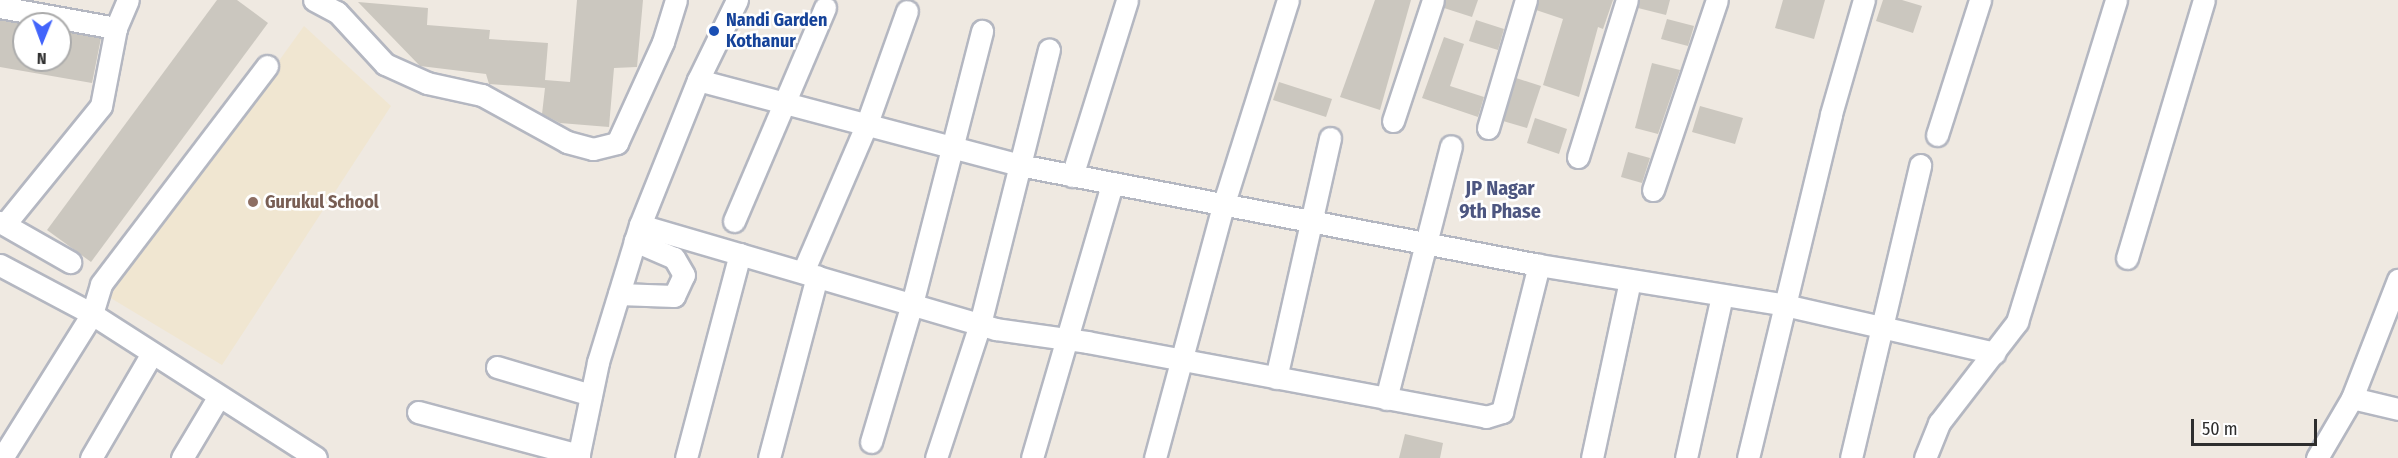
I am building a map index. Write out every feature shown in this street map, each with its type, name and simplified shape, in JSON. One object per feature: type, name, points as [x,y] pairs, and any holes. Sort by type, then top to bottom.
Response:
[{"type":"street","points":[[70,262],[2,223],[100,106],[116,28],[128,0]]},
{"type":"street","points":[[314,0],[337,12],[385,64],[427,83],[482,95],[567,142],[593,148],[617,143],[663,42],[676,0]]},
{"type":"street","points":[[418,412],[578,457],[591,395],[637,233],[698,80],[737,0]]},
{"type":"street","points":[[1072,176],[1127,0]]},
{"type":"street","points":[[1155,458],[1223,206],[1288,0]]},
{"type":"street","points":[[1393,121],[1432,0]]},
{"type":"street","points":[[1488,128],[1526,0]]},
{"type":"street","points":[[1578,157],[1627,0]]},
{"type":"street","points":[[1653,190],[1717,0]]},
{"type":"street","points":[[1748,458],[1831,114],[1864,0]]},
{"type":"street","points":[[1937,135],[1980,0]]},
{"type":"street","points":[[1925,458],[1939,423],[1995,353],[2017,321],[2116,0]]},
{"type":"street","points":[[2127,258],[2204,0]]},
{"type":"street","points":[[0,8],[116,28]]},
{"type":"street","points":[[734,221],[786,104],[825,8]]},
{"type":"street","points":[[769,458],[810,274],[908,10]]},
{"type":"street","points":[[872,442],[912,304],[982,31]]},
{"type":"street","points":[[936,458],[980,324],[1049,50]]},
{"type":"street","points":[[2,458],[92,314],[101,284],[267,66]]},
{"type":"street","points":[[698,80],[950,149],[1112,185],[1425,245],[1785,305],[1995,353]]},
{"type":"street","points":[[1276,378],[1330,138]]},
{"type":"street","points":[[1386,399],[1451,147]]},
{"type":"street","points":[[1851,458],[1920,165]]},
{"type":"street","points":[[1032,458],[1112,185]]},
{"type":"street","points":[[637,233],[740,254],[980,324],[1486,417],[1502,412],[1539,265]]},
{"type":"street","points":[[619,294],[674,296],[684,275],[674,258],[637,233]]},
{"type":"street","points":[[686,458],[740,254]]},
{"type":"street","points":[[0,265],[92,314],[316,458]]},
{"type":"street","points":[[1592,458],[1630,280]]},
{"type":"street","points":[[2317,458],[2352,398],[2398,280]]},
{"type":"street","points":[[1686,458],[1722,295]]},
{"type":"street","points":[[91,458],[152,353]]},
{"type":"street","points":[[497,367],[591,395]]},
{"type":"street","points":[[182,458],[219,396]]},
{"type":"street","points":[[2352,398],[2398,409]]},
{"type":"shaded area","name":"Gurukul School","points":[[304,26],[391,106],[222,365],[109,297]]},
{"type":"building","points":[[217,0],[237,0],[268,23],[91,262],[47,230]]},
{"type":"building","points":[[577,0],[643,0],[637,67],[614,68],[609,127],[560,123],[542,114],[545,88],[489,84],[486,74],[420,66],[358,2],[428,8],[427,25],[490,30],[489,39],[548,43],[545,80],[570,82]]},
{"type":"building","points":[[1375,0],[1411,0],[1380,110],[1340,97]]},
{"type":"building","points":[[1445,0],[1478,0],[1472,17],[1444,8]]},
{"type":"building","points":[[1538,0],[1613,0],[1603,29],[1598,27],[1579,97],[1543,85],[1563,19],[1536,10]]},
{"type":"building","points":[[1639,0],[1670,0],[1666,15],[1638,8]]},
{"type":"building","points":[[1783,0],[1825,0],[1814,39],[1775,28]]},
{"type":"building","points":[[1883,0],[1902,0],[1922,6],[1913,33],[1876,21]]},
{"type":"building","points":[[1667,19],[1694,26],[1688,46],[1661,39]]},
{"type":"building","points":[[0,20],[12,22],[12,69],[0,67]]},
{"type":"building","points":[[1476,20],[1504,29],[1498,50],[1469,41]]},
{"type":"building","points":[[72,33],[101,38],[92,83],[29,72],[72,72]]},
{"type":"building","points":[[1444,37],[1464,44],[1450,86],[1484,97],[1478,117],[1422,98]]},
{"type":"building","points":[[1652,63],[1680,70],[1658,134],[1635,128]]},
{"type":"building","points":[[1516,78],[1541,86],[1527,128],[1503,121]]},
{"type":"building","points":[[1279,82],[1332,99],[1326,117],[1273,100]]},
{"type":"building","points":[[1700,106],[1743,118],[1735,144],[1692,132]]},
{"type":"building","points":[[1535,118],[1567,129],[1559,154],[1527,143]]},
{"type":"building","points":[[1628,152],[1650,158],[1642,183],[1621,177]]},
{"type":"building","points":[[1405,434],[1443,443],[1440,458],[1399,458]]},
{"type":"place","name":"Nandi Garden Kothanur","points":[[714,31]]},
{"type":"place","name":"Gurukul School","points":[[253,202]]},
{"type":"district","name":"JP Nagar 9th Phase","points":[[1500,200]]}]
